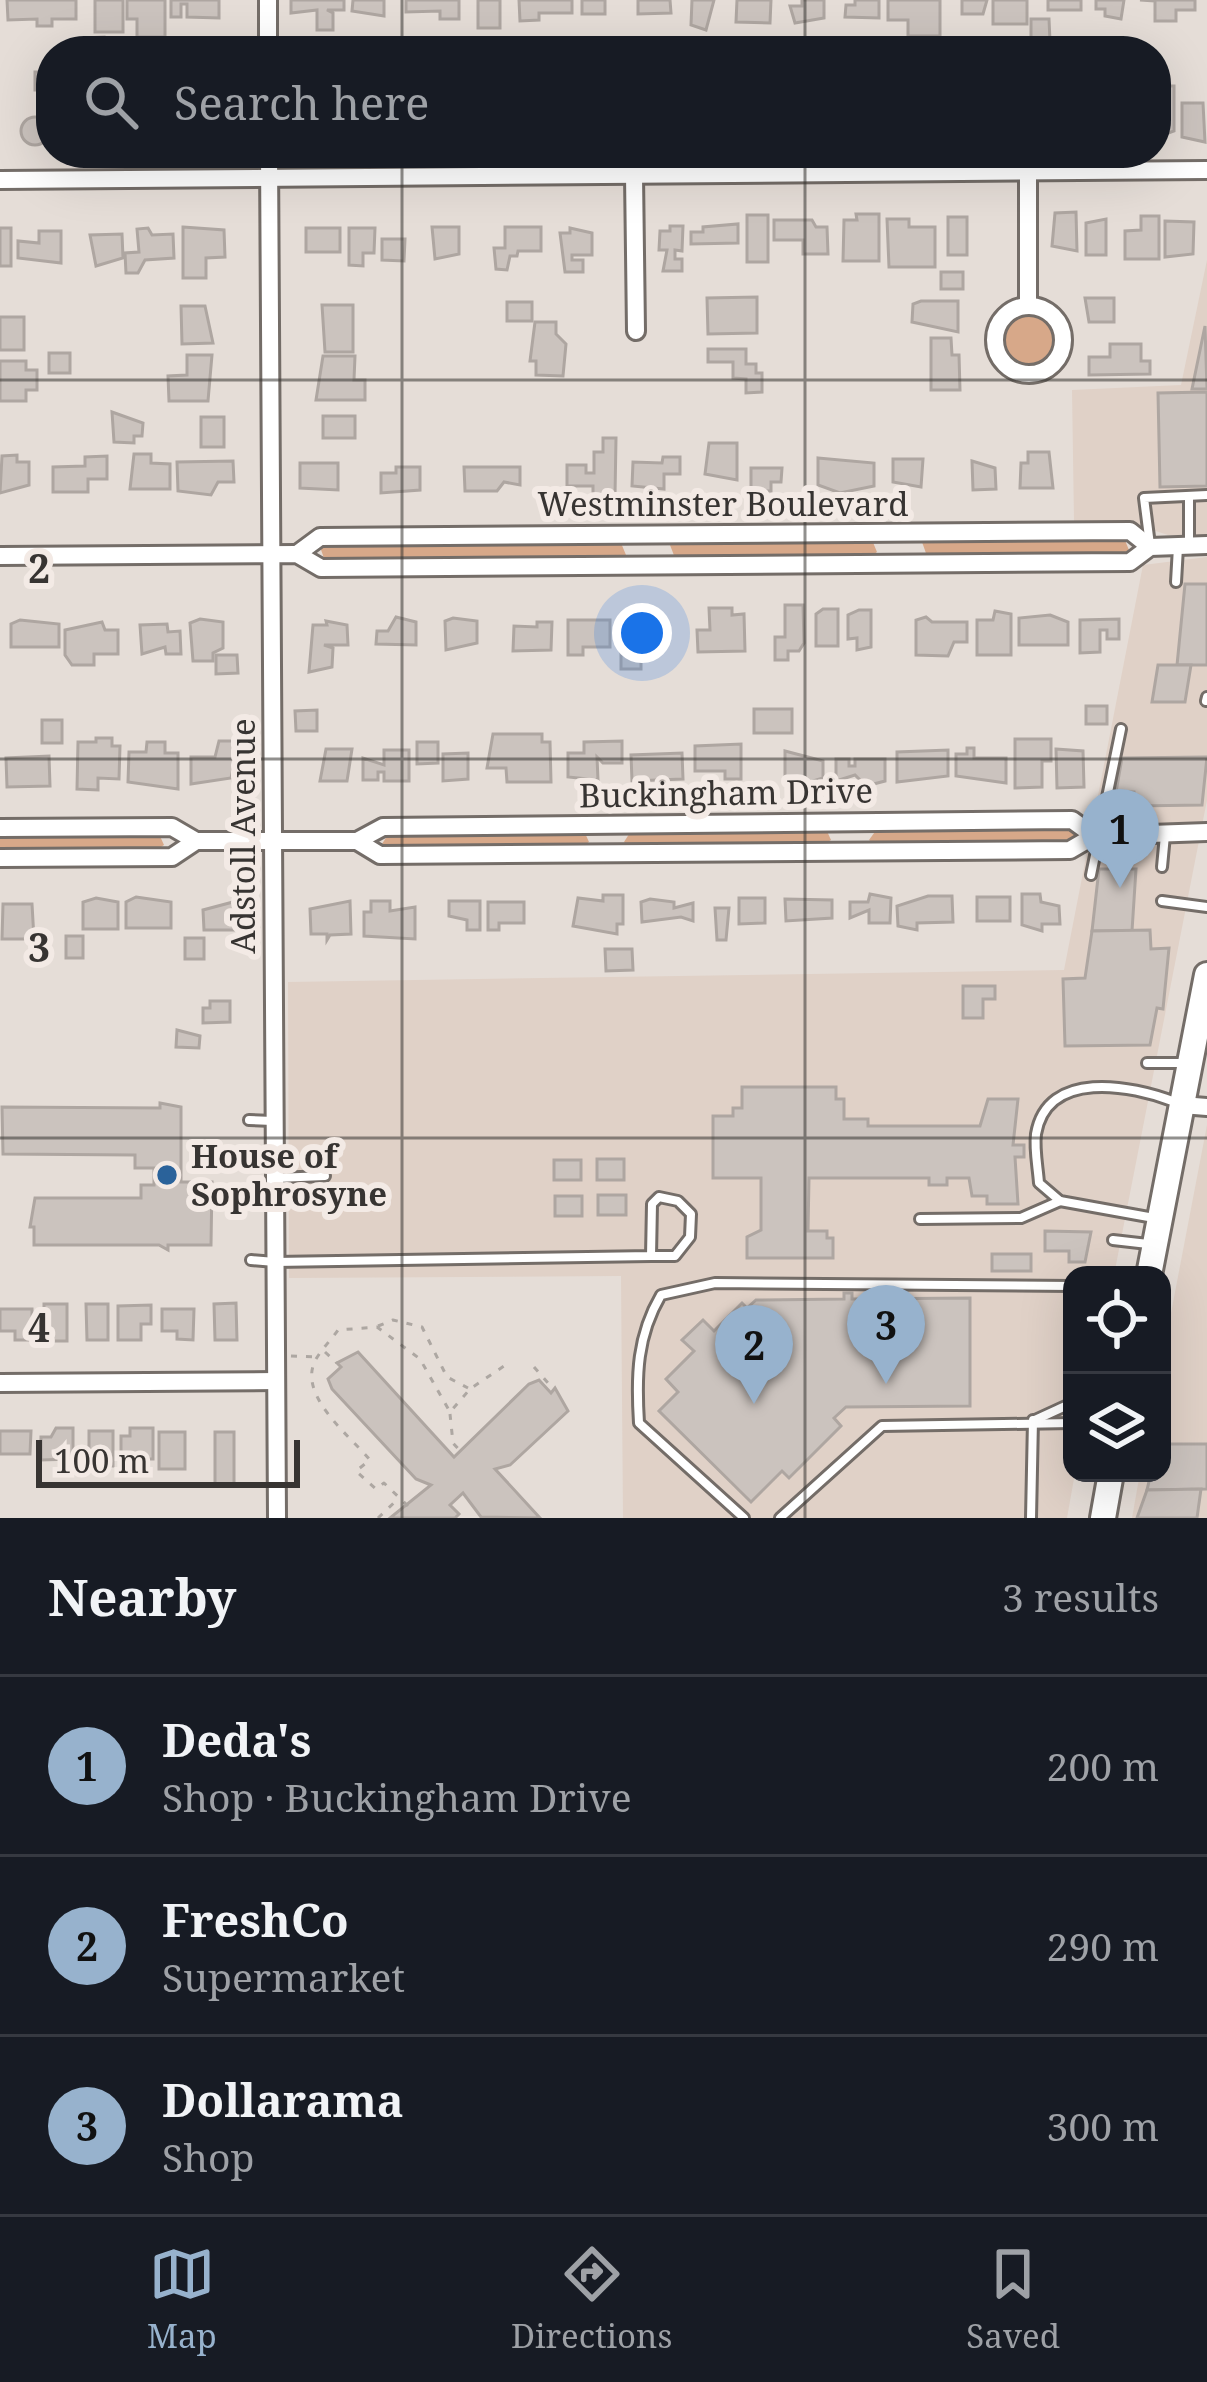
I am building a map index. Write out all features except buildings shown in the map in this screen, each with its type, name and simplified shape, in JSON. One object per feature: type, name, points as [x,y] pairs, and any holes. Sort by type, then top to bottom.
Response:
[{"type":"main road","points":[[1151,1266],[1160,1219],[1195,1106],[1190,1063],[1207,976]]},
{"type":"main road","points":[[1103,1518],[1110,1482]]},
{"type":"street","points":[[268,0],[268,36]]},
{"type":"street","name":"Adstoll Avenue","points":[[269,168],[277,1518]]},
{"type":"street","points":[[0,180],[1207,170]]},
{"type":"street","points":[[1028,172],[1028,306]]},
{"type":"street","points":[[634,175],[636,331]]},
{"type":"street","points":[[1028,306],[1054,316],[1064,338],[1058,359],[1034,374],[1012,370],[995,345],[1002,319],[1028,306]]},
{"type":"street","name":"Westminster Boulevard","points":[[297,554],[320,538],[368,537],[1130,531],[1150,547]]},
{"type":"street","name":"Westminster Boulevard","points":[[0,556],[297,554],[321,568],[1082,563],[1130,562],[1150,547],[1191,545]]},
{"type":"street","name":"Buckingham Drive","points":[[0,828],[172,827],[196,841],[357,841],[383,827],[1072,820],[1097,836]]},
{"type":"street","name":"Buckingham Drive","points":[[357,841],[380,855],[1070,850],[1097,836],[1207,832]]},
{"type":"street","name":"Buckingham Drive","points":[[0,858],[172,857],[196,841]]},
{"type":"street","points":[[0,1383],[276,1381]]},
{"type":"lane","points":[[1150,547],[1144,498],[1207,495]]},
{"type":"lane","points":[[1176,582],[1191,545],[1189,496]]},
{"type":"lane","points":[[1091,875],[1121,729]]},
{"type":"lane","points":[[1162,867],[1166,834]]},
{"type":"lane","points":[[1162,901],[1207,907]]},
{"type":"lane","points":[[1148,1063],[1190,1063]]},
{"type":"lane","points":[[1060,1202],[1040,1183],[1036,1135],[1047,1105],[1060,1094],[1084,1088],[1143,1090],[1195,1106]]},
{"type":"lane","points":[[249,1120],[274,1120]]},
{"type":"lane","points":[[274,1178],[325,1176]]},
{"type":"lane","points":[[250,1260],[675,1256],[690,1237],[691,1214],[678,1201],[659,1197],[652,1204],[651,1256]]},
{"type":"lane","points":[[920,1219],[1021,1218],[1060,1202],[1160,1219]]},
{"type":"lane","points":[[1113,1240],[1155,1245]]},
{"type":"lane","points":[[744,1518],[639,1423],[636,1376],[644,1324],[661,1295],[715,1283],[1063,1286]]},
{"type":"lane","points":[[1033,1420],[1063,1407]]},
{"type":"lane","points":[[1031,1518],[1033,1420]]},
{"type":"lane","points":[[780,1518],[882,1426],[1063,1422]]},
{"type":"path","points":[[289,1356],[316,1358],[338,1330],[377,1327],[394,1320],[422,1327],[447,1377],[470,1389]]},
{"type":"path","points":[[377,1327],[409,1347],[426,1368],[450,1412],[453,1443],[460,1452]]},
{"type":"path","points":[[324,1352],[337,1363]]},
{"type":"path","points":[[316,1358],[313,1384],[317,1397],[370,1460],[356,1471],[376,1489],[384,1483],[407,1506]]},
{"type":"path","points":[[426,1368],[436,1362]]},
{"type":"path","points":[[450,1412],[470,1389],[504,1366]]},
{"type":"path","points":[[534,1367],[554,1390]]},
{"type":"path","points":[[378,1518],[399,1498]]},
{"type":"shaded area","points":[[1207,260],[1207,535],[1168,535],[1140,526],[1074,521],[1072,390],[1181,385]]},
{"type":"shaded area","points":[[1029,314],[1046,322],[1054,339],[1046,356],[1029,364],[1012,356],[1004,339],[1012,322]]},
{"type":"shaded area","points":[[929,538],[1124,538],[1129,550],[1122,554],[927,556],[922,542]]},
{"type":"shaded area","points":[[677,540],[872,540],[877,552],[870,557],[675,558],[670,545]]},
{"type":"shaded area","points":[[326,543],[621,543],[626,555],[325,561],[320,547]]},
{"type":"shaded area","points":[[1207,557],[1207,800],[1116,1266],[1063,1266],[1063,1482],[1073,1482],[1067,1518],[623,1518],[621,1276],[289,1278],[288,982],[1064,970],[1143,565]]},
{"type":"shaded area","points":[[1071,827],[1076,838],[1069,843],[874,844],[869,840],[877,829]]},
{"type":"shaded area","points":[[826,829],[831,840],[824,844],[628,846],[624,842],[631,831]]},
{"type":"shaded area","points":[[584,831],[589,842],[581,847],[387,848],[382,844],[389,833]]},
{"type":"shaded area","points":[[159,834],[164,845],[156,850],[0,850],[0,835]]},
{"type":"shaded area","points":[[1207,1125],[1207,1518],[1132,1518],[1138,1482],[1171,1482],[1171,1313]]},
{"type":"place","name":"Deda's","points":[[1120,888]]},
{"type":"place","name":"House of Sophrosyne","points":[[167,1175]]},
{"type":"place","name":"Dollarama","points":[[886,1384]]},
{"type":"place","name":"FreshCo","points":[[754,1404]]}]
